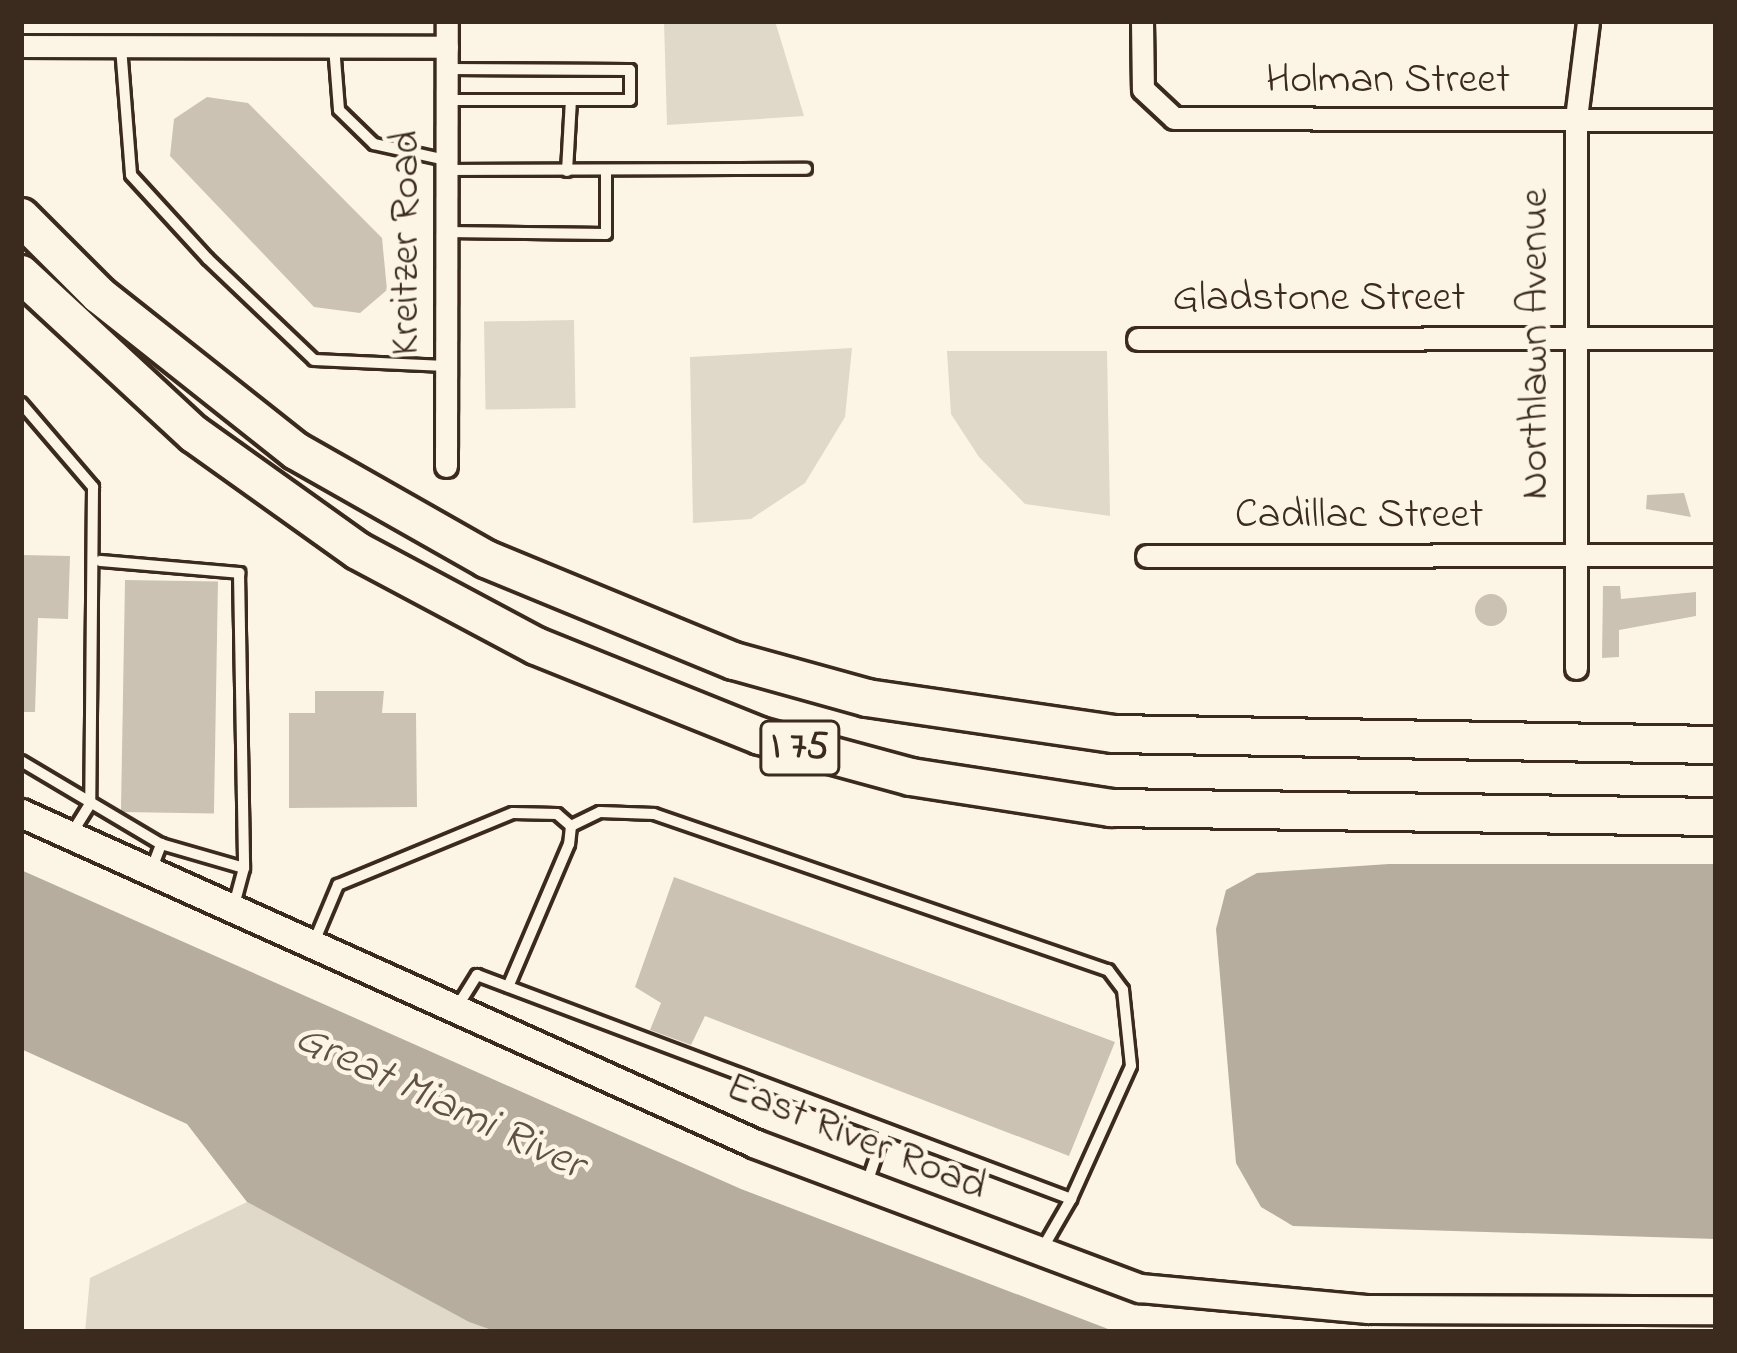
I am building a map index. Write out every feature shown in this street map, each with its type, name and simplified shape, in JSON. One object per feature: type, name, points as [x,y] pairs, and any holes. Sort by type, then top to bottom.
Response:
[{"type":"highway","name":"I 75","points":[[21,217],[99,295],[296,451],[486,559],[734,661],[867,698],[1114,734],[1716,745]]},
{"type":"highway","name":"I 75","points":[[21,274],[194,434],[358,550],[536,646],[760,736],[911,777],[1111,808],[1716,817]]},
{"type":"street","name":"Kreitzer Road","points":[[446,466],[447,21]]},
{"type":"street","name":"Holman Street","points":[[1142,21],[1142,89],[1174,118],[1716,120]]},
{"type":"street","name":"Northlawn Avenue","points":[[1576,668],[1576,118],[1588,21]]},
{"type":"street","points":[[21,46],[334,46],[447,58]]},
{"type":"street","name":"Gladstone Street","points":[[1138,339],[1716,338]]},
{"type":"street","name":"Cadillac Street","points":[[1147,556],[1716,555]]},
{"type":"street","name":"East River Road","points":[[21,813],[865,1189],[1038,1254],[1219,1301],[1716,1310]]},
{"type":"lane","points":[[121,46],[130,175],[208,259],[314,360],[446,366]]},
{"type":"lane","points":[[334,46],[339,110],[374,144],[446,165],[567,171],[806,170]]},
{"type":"lane","points":[[447,58],[630,70],[630,100],[447,100]]},
{"type":"lane","points":[[567,171],[571,100]]},
{"type":"lane","points":[[446,232],[606,235],[606,171]]},
{"type":"lane","points":[[21,403],[93,487],[100,561],[90,804],[71,835]]},
{"type":"lane","points":[[100,561],[239,573],[244,868],[233,909]]},
{"type":"lane","points":[[21,761],[67,779],[90,804],[161,844],[244,868]]},
{"type":"lane","points":[[508,987],[572,826],[600,812],[654,814],[1108,970],[1123,990],[1131,1066],[1071,1199],[1038,1254]]},
{"type":"lane","points":[[313,946],[338,885],[513,813],[557,814],[572,826]]},
{"type":"lane","points":[[152,872],[161,844]]},
{"type":"lane","points":[[455,1010],[477,975],[1071,1199]]},
{"type":"lane","points":[[865,1189],[885,1130]]},
{"type":"shaded area","points":[[664,21],[775,21],[804,116],[667,125]]},
{"type":"shaded area","points":[[574,320],[576,408],[486,410],[484,322]]},
{"type":"shaded area","points":[[852,348],[845,417],[805,483],[751,519],[693,523],[690,357]]},
{"type":"shaded area","points":[[947,351],[1107,351],[1110,516],[1025,504],[979,457],[951,414]]},
{"type":"shaded area","points":[[247,1202],[469,1322],[497,1332],[85,1332],[90,1278]]},
{"type":"water","points":[[1389,864],[1716,864],[1716,1239],[1293,1226],[1261,1207],[1236,1163],[1216,929],[1226,890],[1257,873]]},
{"type":"water","name":"Great Miami River","points":[[21,870],[741,1189],[1116,1332],[497,1332],[469,1322],[247,1202],[187,1124],[21,1049]]},
{"type":"building","points":[[207,97],[248,103],[382,238],[387,290],[360,313],[314,307],[170,156],[174,119]]},
{"type":"building","points":[[1684,493],[1691,517],[1646,509],[1647,495]]},
{"type":"building","points":[[21,555],[70,556],[68,619],[38,618],[35,712],[21,712]]},
{"type":"building","points":[[125,580],[218,582],[214,814],[121,812]]},
{"type":"building","points":[[1603,586],[1620,586],[1621,599],[1696,592],[1696,616],[1619,630],[1619,657],[1602,658]]},
{"type":"building","points":[[1491,594],[1502,599],[1507,610],[1502,621],[1491,626],[1480,621],[1475,610],[1480,599]]},
{"type":"building","points":[[315,691],[384,691],[382,713],[416,713],[417,807],[289,808],[289,713],[315,713]]},
{"type":"building","points":[[674,877],[1115,1042],[1069,1156],[705,1016],[691,1045],[650,1030],[661,1003],[635,987]]}]
